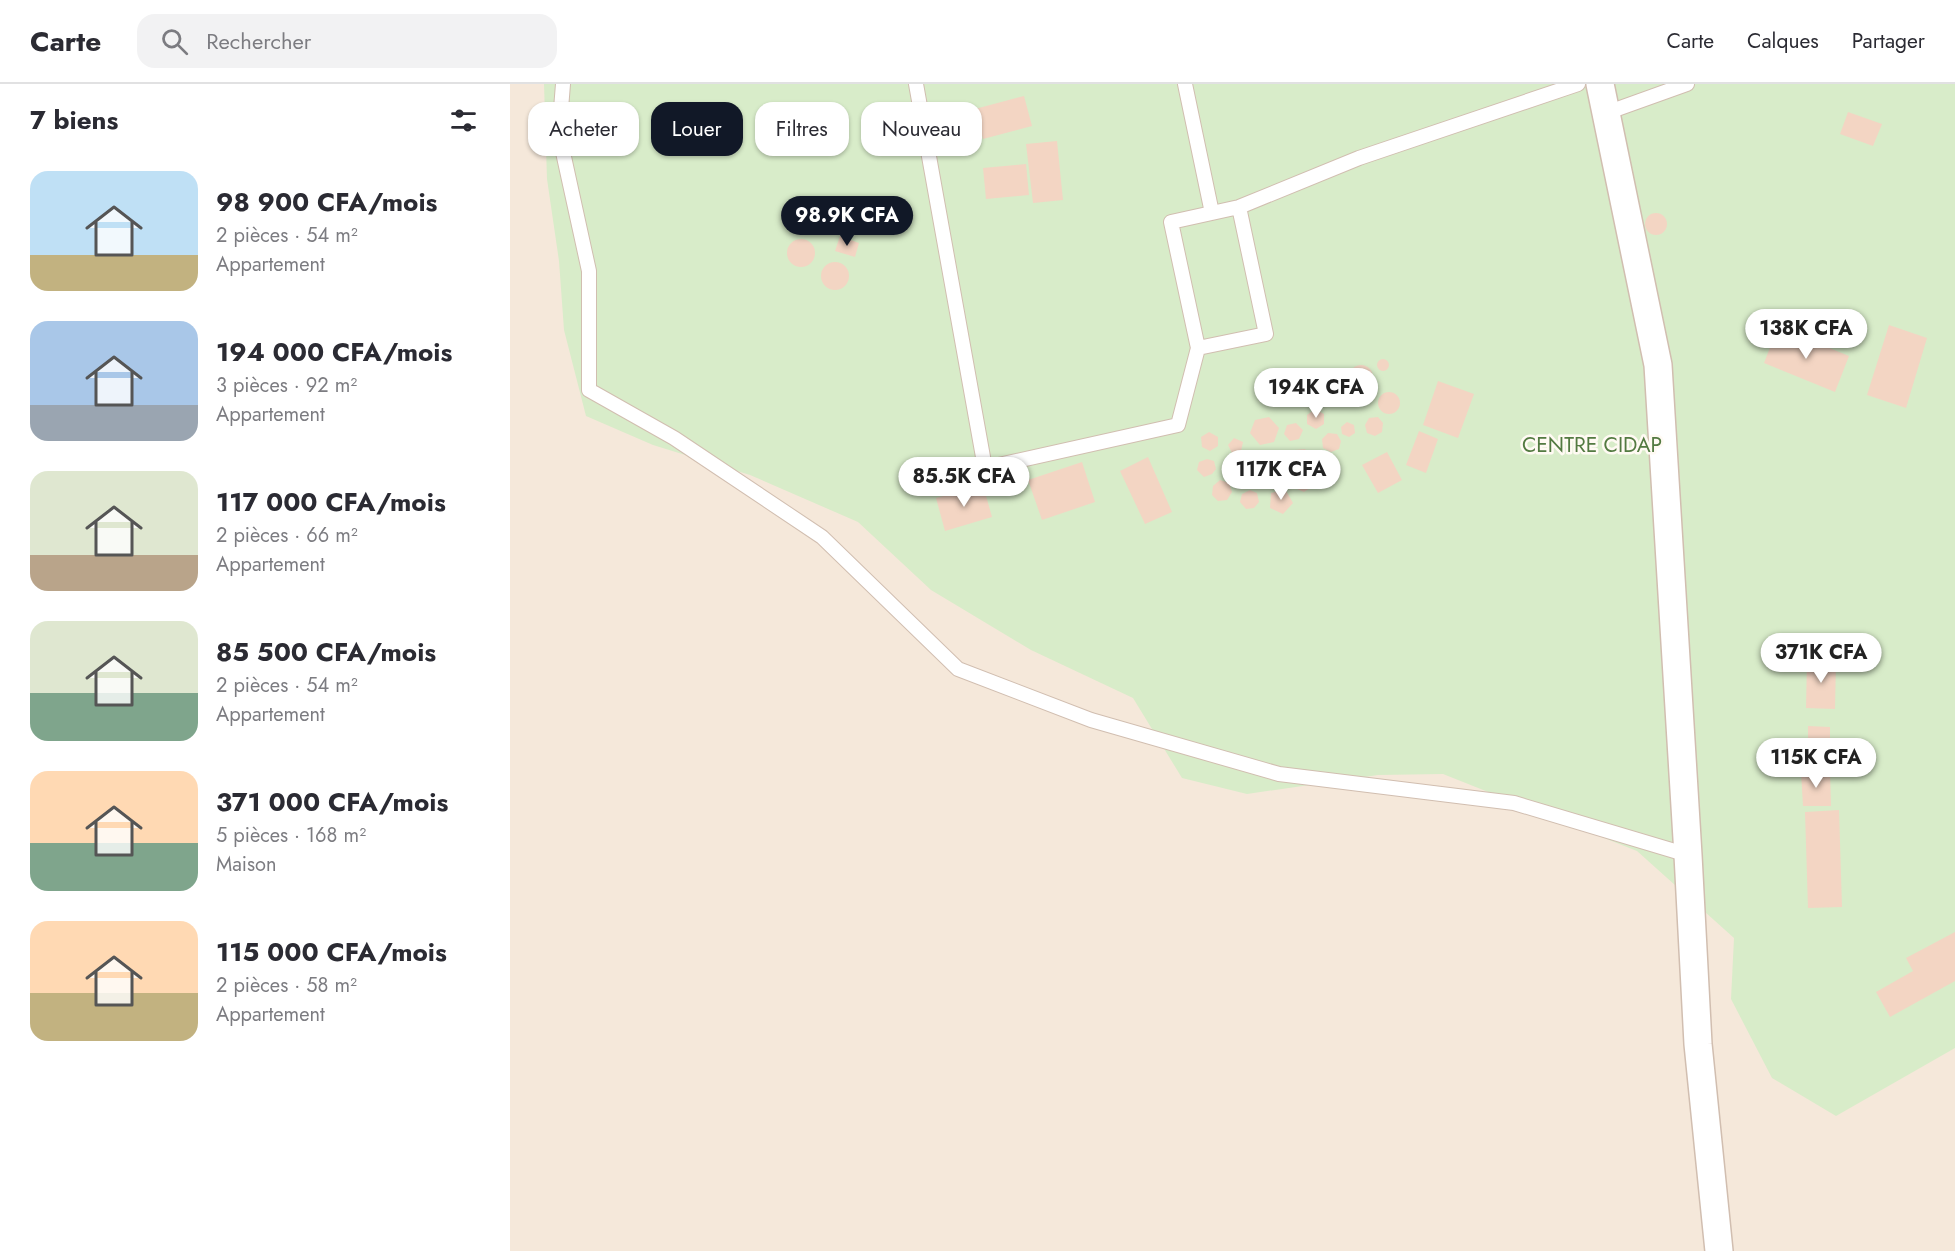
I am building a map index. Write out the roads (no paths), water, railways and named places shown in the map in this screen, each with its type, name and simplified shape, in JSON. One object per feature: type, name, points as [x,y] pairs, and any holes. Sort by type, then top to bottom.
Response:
[{"type":"street","points":[[1600,84],[1658,365],[1698,1044],[1719,1251]]},
{"type":"lane","points":[[563,84],[559,134],[589,271],[589,390],[674,438],[822,537],[958,669],[1091,720],[1279,774],[1514,803],[1688,855]]},
{"type":"lane","points":[[916,84],[985,468],[1178,425],[1198,348],[1171,222],[1239,207],[1359,158],[1578,84]]},
{"type":"lane","points":[[1185,84],[1212,213]]},
{"type":"lane","points":[[1606,113],[1687,84]]},
{"type":"lane","points":[[1198,348],[1266,334],[1239,207]]},
{"type":"park label","name":"CENTRE CIDAP","points":[[1592,445]]}]
